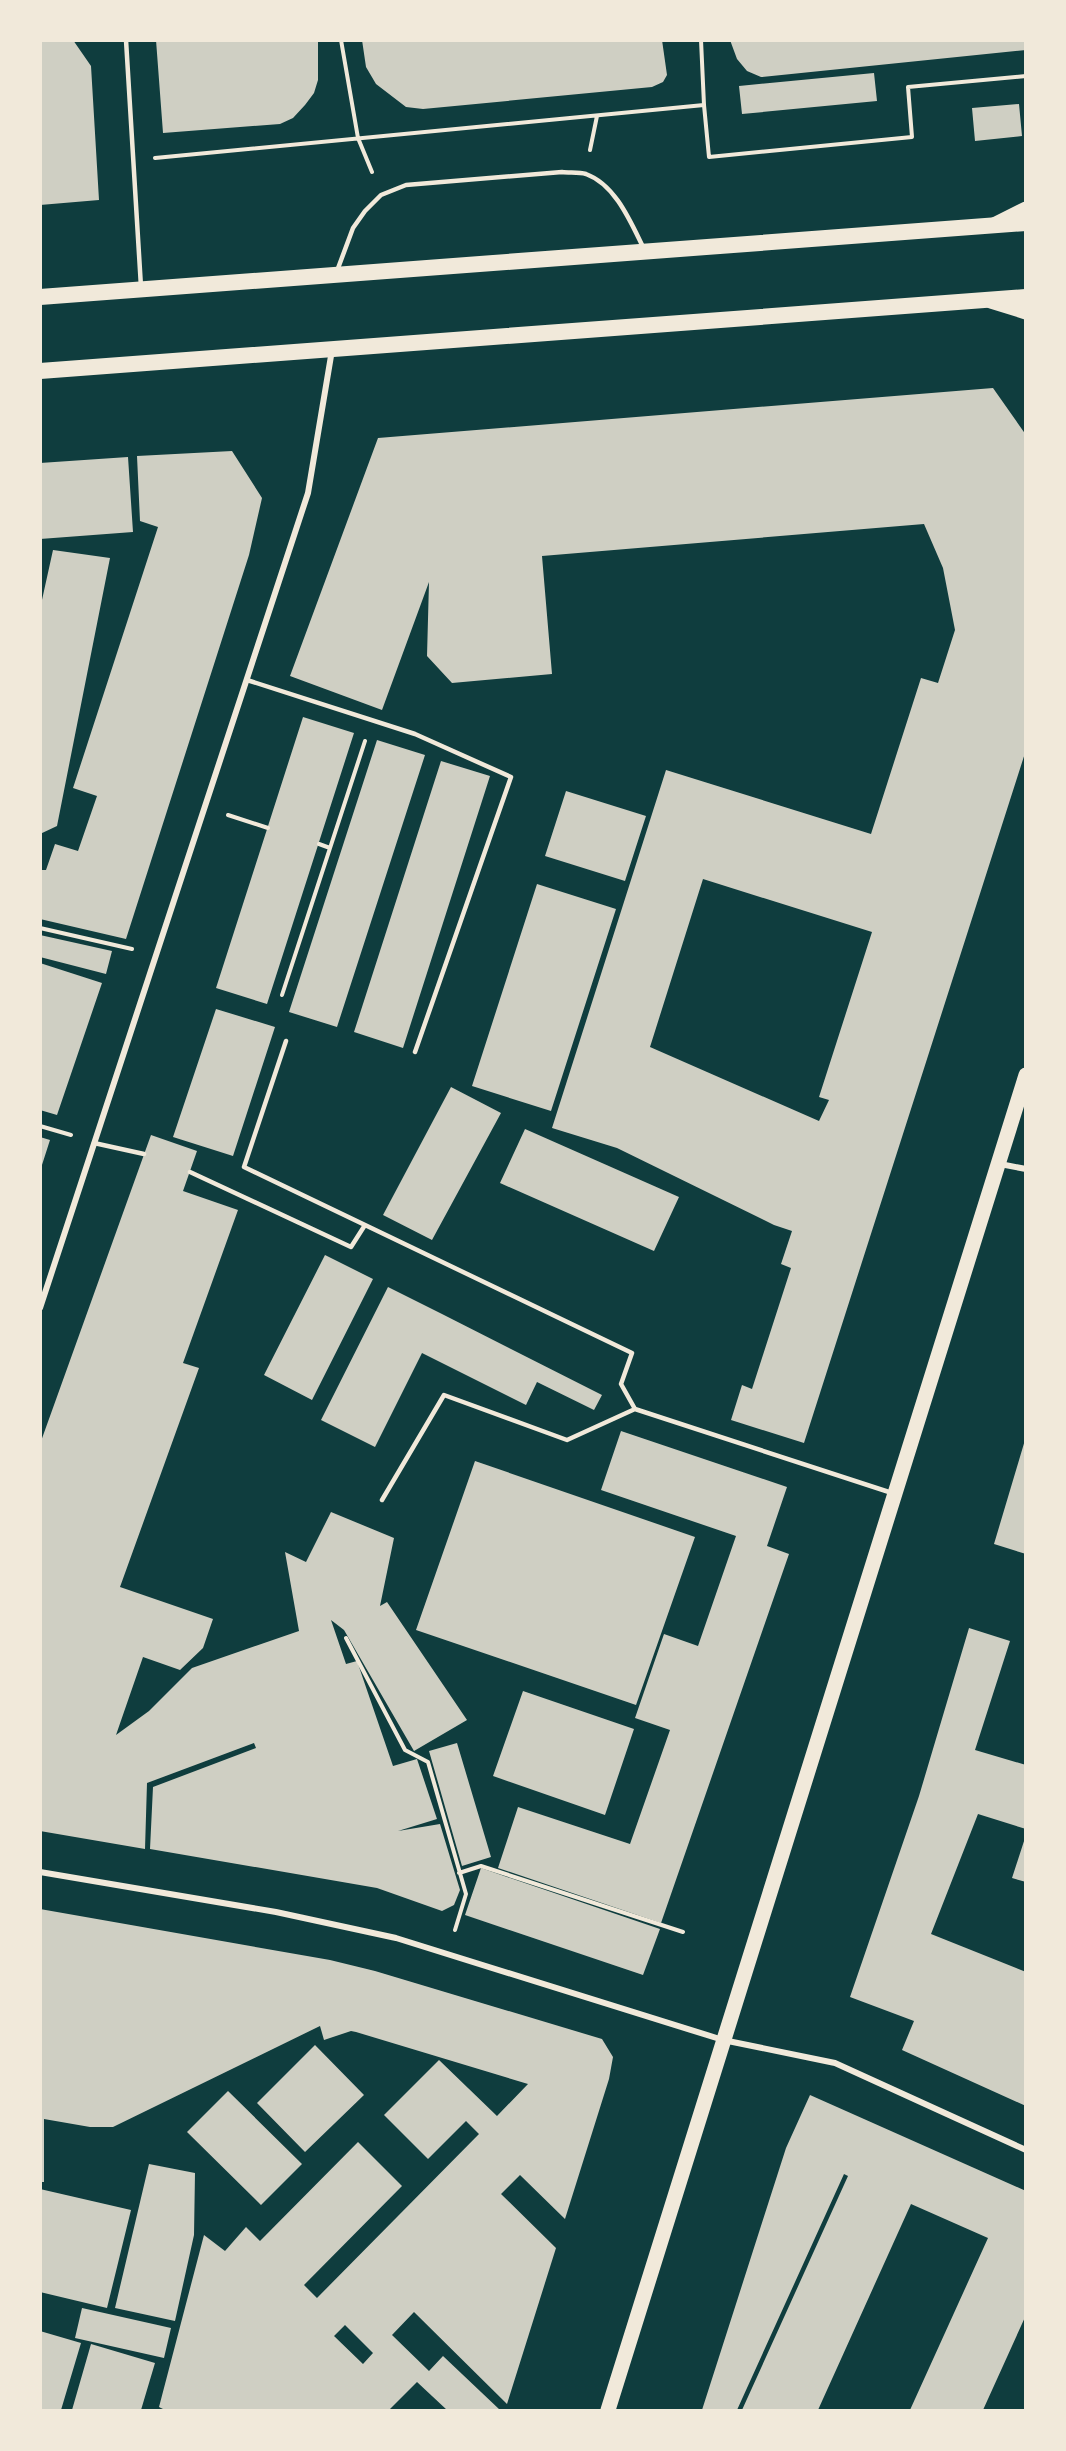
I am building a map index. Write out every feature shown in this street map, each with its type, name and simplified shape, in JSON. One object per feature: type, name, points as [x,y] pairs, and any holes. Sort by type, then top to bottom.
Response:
[{"type":"highway","points":[[40,297],[1026,223]]},
{"type":"highway","points":[[40,371],[1026,297]]},
{"type":"main road","points":[[994,225],[1026,209]]},
{"type":"main road","points":[[988,300],[1026,312]]},
{"type":"main road","points":[[608,2410],[1026,1075]]},
{"type":"street","points":[[40,1308],[308,493],[332,349]]},
{"type":"street","points":[[998,1163],[1026,1169]]},
{"type":"street","points":[[40,1872],[276,1912],[396,1938],[723,2040],[835,2063],[1026,2151]]},
{"type":"lane","points":[[126,40],[142,289]]},
{"type":"lane","points":[[335,274],[353,228],[364,211],[381,195],[406,185],[562,172],[585,174],[603,184],[623,209],[646,251]]},
{"type":"lane","points":[[247,680],[415,734],[512,777],[415,1052]]},
{"type":"lane","points":[[286,1041],[244,1167],[632,1353],[621,1383],[635,1409]]},
{"type":"lane","points":[[94,1143],[144,1154]]},
{"type":"lane","points":[[190,1172],[351,1247],[365,1225]]},
{"type":"lane","points":[[382,1500],[444,1395],[567,1440],[635,1409],[895,1494]]},
{"type":"path","points":[[341,40],[358,138],[381,195]]},
{"type":"path","points":[[701,40],[709,156],[912,137],[908,87],[1026,76]]},
{"type":"path","points":[[133,160],[704,105]]},
{"type":"path","points":[[585,174],[597,116]]},
{"type":"path","points":[[282,995],[371,720]]},
{"type":"path","points":[[204,808],[268,828]]},
{"type":"path","points":[[319,844],[330,848]]},
{"type":"path","points":[[40,928],[157,954]]},
{"type":"path","points":[[40,1126],[94,1143]]},
{"type":"path","points":[[346,1638],[405,1750],[428,1762],[466,1894],[447,1954]]},
{"type":"path","points":[[459,1873],[481,1866],[683,1932]]},
{"type":"building","points":[[40,40],[73,40],[91,66],[99,200],[40,205]]},
{"type":"building","points":[[156,40],[318,40],[318,80],[314,93],[305,105],[293,118],[280,124],[163,133]]},
{"type":"building","points":[[362,40],[662,40],[667,75],[663,82],[652,87],[423,109],[406,107],[376,84],[366,67]]},
{"type":"building","points":[[730,40],[1026,40],[1026,50],[761,77],[747,71],[737,59]]},
{"type":"building","points":[[874,73],[877,101],[742,114],[739,86]]},
{"type":"building","points":[[1019,104],[1022,136],[975,141],[972,108]]},
{"type":"building","points":[[993,388],[1026,435],[1026,750],[804,1443],[731,1420],[742,1385],[752,1389],[791,1268],[781,1264],[792,1231],[774,1225],[617,1148],[552,1128],[666,770],[871,834],[921,678],[938,683],[955,630],[943,568],[924,524],[542,556],[552,674],[452,683],[427,656],[429,582],[382,710],[290,676],[378,438]],"holes":[[[703,879],[872,932],[819,1097],[829,1100],[819,1121],[650,1047]]]},
{"type":"building","points":[[232,451],[262,498],[249,555],[126,939],[40,919],[40,870],[46,870],[55,844],[78,851],[97,796],[73,788],[158,527],[140,521],[137,456]]},
{"type":"building","points":[[128,457],[133,532],[40,539],[40,463]]},
{"type":"building","points":[[53,550],[110,558],[57,826],[40,834],[40,609]]},
{"type":"building","points":[[303,717],[354,733],[267,1004],[216,988]]},
{"type":"building","points":[[377,740],[425,755],[337,1027],[289,1012]]},
{"type":"building","points":[[441,761],[490,776],[403,1048],[354,1032]]},
{"type":"building","points":[[566,791],[646,816],[625,881],[545,856]]},
{"type":"building","points":[[537,884],[616,909],[551,1111],[472,1086]]},
{"type":"building","points":[[40,935],[112,951],[106,974],[40,957]]},
{"type":"building","points":[[40,963],[102,983],[57,1115],[40,1110]]},
{"type":"building","points":[[216,1009],[275,1027],[233,1156],[173,1137]]},
{"type":"building","points":[[451,1087],[501,1113],[432,1240],[383,1215]]},
{"type":"building","points":[[525,1129],[679,1197],[654,1251],[500,1183]]},
{"type":"building","points":[[151,1135],[197,1151],[183,1191],[238,1210],[183,1363],[199,1368],[120,1587],[213,1619],[203,1648],[180,1670],[143,1657],[116,1735],[149,1711],[192,1668],[299,1631],[285,1552],[306,1562],[331,1512],[394,1538],[380,1606],[387,1602],[467,1720],[414,1751],[344,1630],[331,1620],[346,1664],[357,1661],[393,1766],[417,1759],[437,1819],[398,1831],[440,1824],[460,1890],[454,1905],[442,1911],[377,1888],[150,1849],[153,1787],[256,1748],[254,1743],[147,1783],[145,1849],[40,1831],[40,1444]]},
{"type":"building","points":[[40,1137],[50,1140],[41,1168],[40,1168]]},
{"type":"building","points":[[325,1255],[373,1279],[312,1400],[264,1375]]},
{"type":"building","points":[[388,1287],[602,1395],[594,1410],[537,1382],[526,1405],[422,1353],[375,1447],[321,1420]]},
{"type":"building","points":[[621,1431],[787,1487],[767,1546],[789,1554],[661,1923],[498,1868],[518,1807],[630,1844],[670,1730],[635,1718],[664,1634],[698,1646],[736,1536],[601,1490]]},
{"type":"building","points":[[1026,1440],[1026,1554],[994,1544]]},
{"type":"building","points":[[475,1461],[695,1537],[636,1705],[416,1630]]},
{"type":"building","points":[[969,1628],[1010,1641],[975,1750],[1026,1765],[1026,1829],[978,1814],[931,1934],[1026,1972],[1026,2106],[902,2050],[914,2021],[850,1997],[919,1796]]},
{"type":"building","points":[[523,1691],[634,1729],[605,1815],[493,1776]]},
{"type":"building","points":[[457,1743],[491,1857],[462,1866],[429,1751]]},
{"type":"building","points":[[1026,1838],[1026,1882],[1012,1878]]},
{"type":"building","points":[[481,1868],[660,1929],[643,1975],[465,1915]]},
{"type":"building","points":[[40,1909],[330,1960],[375,1971],[602,2039],[613,2057],[609,2079],[565,2219],[520,2175],[501,2194],[556,2248],[507,2404],[414,2312],[392,2335],[429,2371],[443,2356],[500,2410],[447,2410],[417,2382],[389,2410],[165,2410],[159,2407],[204,2235],[225,2251],[246,2227],[260,2241],[358,2142],[402,2186],[304,2285],[317,2298],[479,2134],[466,2121],[428,2159],[384,2115],[439,2060],[497,2116],[528,2084],[356,2032],[351,2031],[324,2040],[320,2026],[113,2127],[90,2127],[44,2119],[44,2182],[40,2182]],"holes":[[[345,2325],[373,2353],[363,2364],[334,2336]]]},
{"type":"building","points":[[315,2045],[364,2095],[305,2152],[257,2103]]},
{"type":"building","points":[[228,2091],[302,2164],[261,2205],[187,2132]]},
{"type":"building","points":[[810,2095],[1026,2191],[1026,2315],[983,2410],[910,2410],[988,2238],[911,2204],[818,2410],[742,2410],[848,2176],[844,2174],[737,2410],[702,2410],[786,2148]]},
{"type":"building","points":[[149,2164],[195,2173],[194,2235],[175,2321],[115,2308]]},
{"type":"building","points":[[40,2189],[131,2210],[107,2308],[40,2292]]},
{"type":"building","points":[[82,2308],[171,2328],[164,2358],[75,2338]]},
{"type":"building","points":[[40,2331],[81,2343],[61,2410],[40,2410]]},
{"type":"building","points":[[91,2344],[155,2363],[141,2410],[72,2410]]}]
